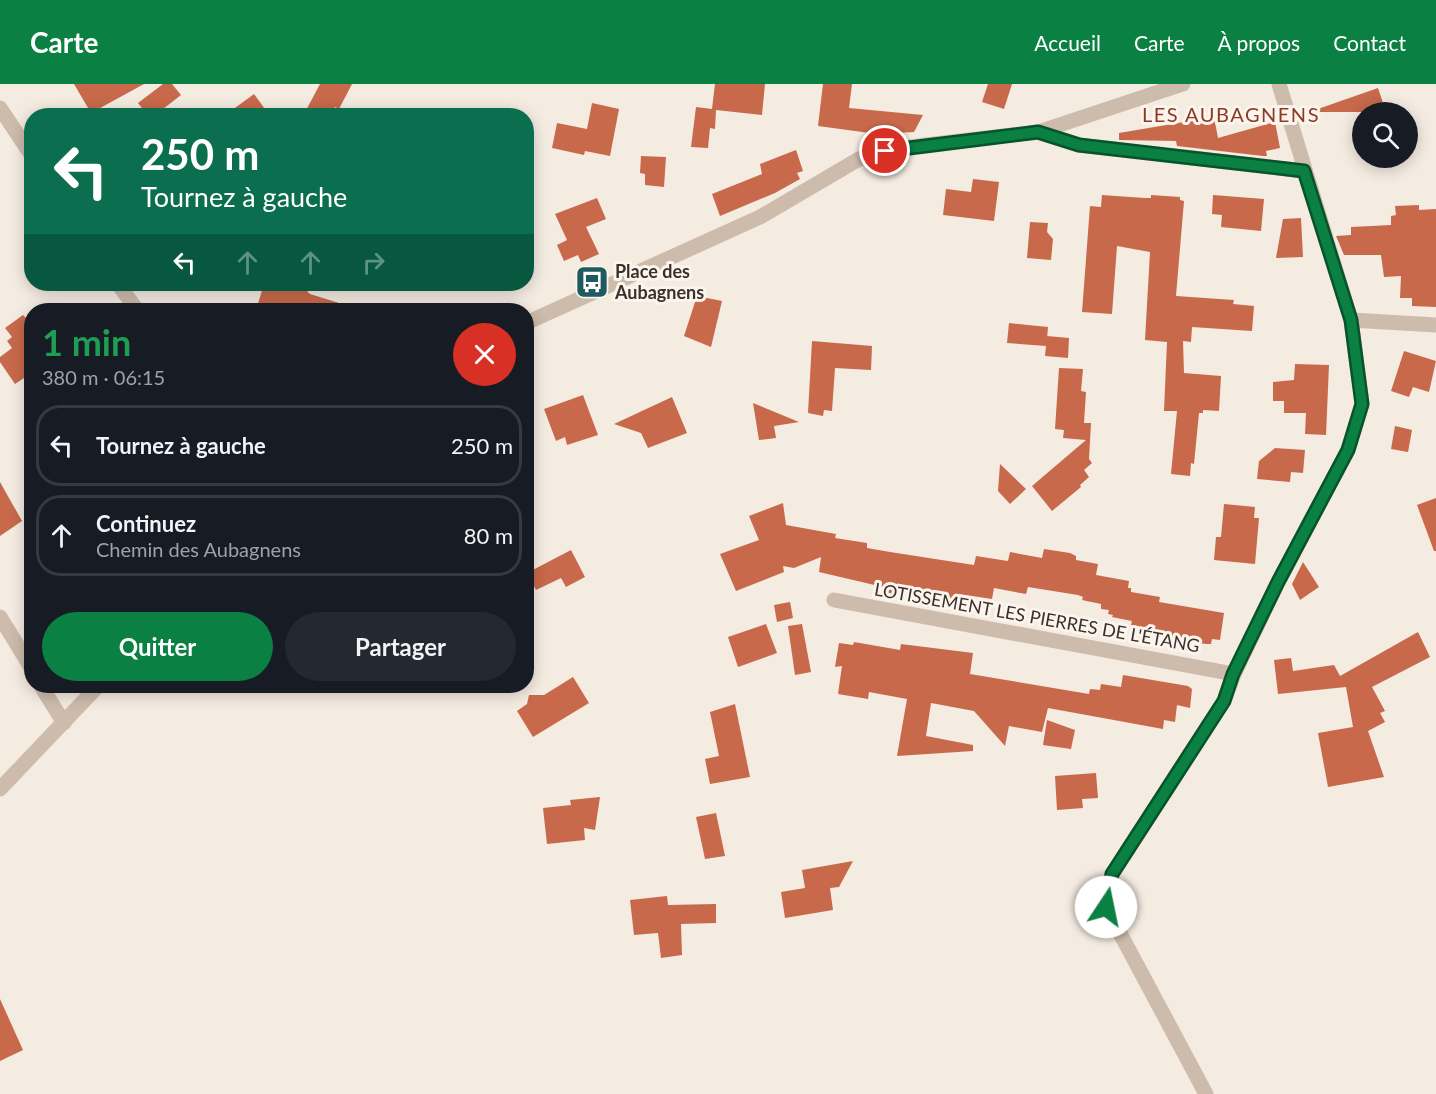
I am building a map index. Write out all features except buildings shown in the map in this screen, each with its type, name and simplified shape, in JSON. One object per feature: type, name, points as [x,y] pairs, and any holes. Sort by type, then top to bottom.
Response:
[{"type":"street","points":[[534,319],[760,217],[859,159],[885,151],[1038,132],[1183,84]]},
{"type":"street","points":[[1206,1094],[1106,907],[1112,874],[1224,701],[1233,674],[1348,450],[1362,404],[1351,320],[1279,84]]},
{"type":"street","points":[[0,108],[24,144]]},
{"type":"street","points":[[1038,132],[1079,145],[1304,171]]},
{"type":"street","points":[[1351,320],[1436,324]]},
{"type":"street","name":"LOTISSEMENT LES PIERRES DE L'ÉTANG","points":[[834,600],[1233,674]]},
{"type":"street","points":[[0,617],[24,656]]},
{"type":"street","points":[[45,693],[64,723]]},
{"type":"street","points":[[0,789],[92,693]]},
{"type":"place","name":"Place des Aubagnens","points":[[592,282]]},
{"type":"district","name":"LES AUBAGNENS","points":[[1231,115]]},
{"type":"route","points":[[885,151],[1038,132],[1079,145],[1304,171],[1351,320],[1362,404],[1348,450],[1278,582],[1233,674],[1224,701],[1112,874],[1106,907]]}]
